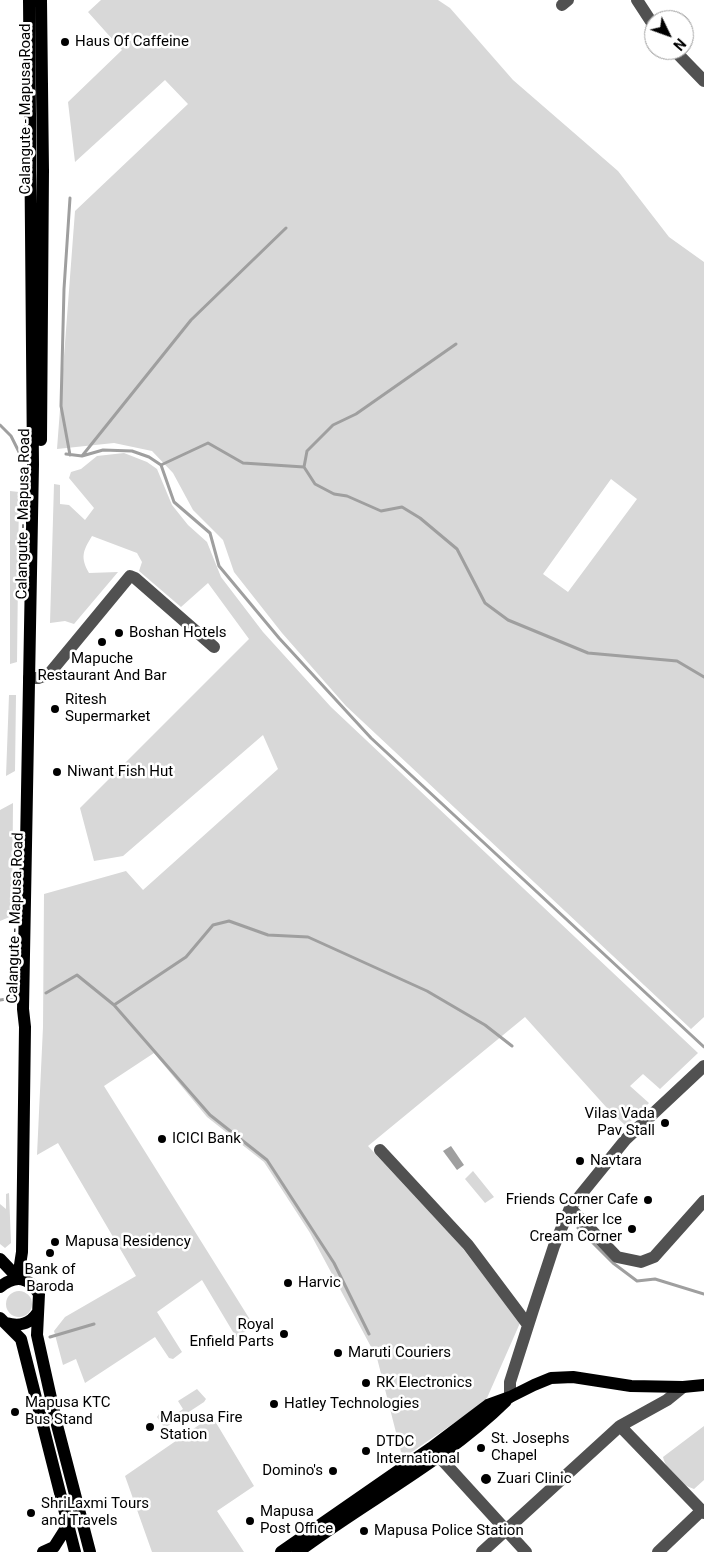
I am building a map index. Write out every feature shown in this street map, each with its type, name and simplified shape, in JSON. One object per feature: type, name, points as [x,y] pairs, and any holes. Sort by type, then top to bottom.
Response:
[{"type":"main road","name":"Calangute - Mapusa Road","points":[[29,0],[34,678]]},
{"type":"main road","name":"Calangute - Mapusa Road","points":[[18,1278],[22,1252],[25,1027],[23,1009],[34,678],[43,268],[41,0]]},
{"type":"main road","points":[[0,1259],[18,1278]]},
{"type":"main road","points":[[0,1287],[9,1280],[18,1278],[26,1280],[39,1294],[37,1335],[57,1425],[90,1552]]},
{"type":"main road","points":[[3,1320],[21,1325],[28,1322],[38,1312]]},
{"type":"main road","points":[[3,1320],[21,1339],[75,1552]]},
{"type":"main road","points":[[298,1552],[434,1452],[488,1405],[552,1378],[573,1377],[631,1386],[683,1387],[704,1385]]},
{"type":"main road","points":[[281,1552],[434,1452]]},
{"type":"main road","points":[[42,1552],[54,1546],[68,1524]]},
{"type":"street","points":[[637,0],[644,11]]},
{"type":"street","points":[[684,60],[704,81]]},
{"type":"street","points":[[34,678],[49,674],[130,576],[135,578],[214,647]]},
{"type":"street","points":[[510,1397],[510,1382],[528,1325],[554,1246],[570,1208],[626,1139],[704,1066]]},
{"type":"street","points":[[380,1150],[468,1245],[528,1325]]},
{"type":"street","points":[[570,1208],[617,1257],[641,1262],[654,1257],[704,1201]]},
{"type":"street","points":[[482,1552],[620,1426],[667,1400],[683,1387]]},
{"type":"street","points":[[620,1426],[703,1512],[658,1552]]},
{"type":"street","points":[[434,1452],[526,1552]]},
{"type":"shaded area","points":[[101,0],[438,0],[450,8],[513,80],[618,171],[669,237],[704,262],[704,1017],[691,1029],[346,706],[282,633],[234,572],[223,540],[193,510],[173,473],[152,451],[114,443],[57,449],[75,211],[188,104],[165,80],[75,162],[68,102],[122,50],[88,12]],"holes":[[[611,479],[637,499],[568,592],[543,574]]]},
{"type":"shaded area","points":[[124,453],[147,462],[157,469],[172,505],[188,525],[207,542],[221,577],[263,632],[331,707],[698,1053],[660,1089],[643,1074],[630,1086],[649,1103],[626,1126],[607,1108],[525,1017],[368,1146],[461,1246],[520,1323],[487,1398],[476,1408],[406,1456],[401,1452],[377,1358],[310,1233],[264,1162],[207,1117],[154,1053],[104,1086],[254,1326],[236,1337],[202,1280],[157,1312],[182,1352],[173,1359],[169,1358],[155,1337],[85,1383],[76,1359],[63,1365],[54,1331],[65,1317],[136,1276],[58,1143],[37,1155],[43,1027],[44,894],[126,871],[143,890],[278,769],[263,735],[123,856],[94,861],[80,808],[249,639],[208,583],[181,607],[139,571],[142,562],[137,553],[92,536],[84,554],[84,563],[89,573],[118,572],[74,624],[65,621],[50,623],[54,484],[60,485],[60,504],[69,505],[85,520],[94,508],[69,478],[71,472],[81,469],[97,456]]},
{"type":"shaded area","points":[[10,491],[19,492],[17,662],[10,664]]},
{"type":"shaded area","points":[[9,695],[16,695],[15,771],[6,776]]},
{"type":"shaded area","points":[[13,803],[12,916],[0,921],[0,810]]},
{"type":"shaded area","points":[[451,1146],[464,1165],[457,1170],[443,1151]]},
{"type":"shaded area","points":[[473,1171],[494,1197],[485,1203],[465,1179]]},
{"type":"shaded area","points":[[9,1193],[11,1243],[5,1248],[0,1244],[0,1204],[6,1209],[6,1194]]},
{"type":"shaded area","points":[[19,1291],[28,1295],[32,1304],[28,1313],[19,1317],[10,1313],[6,1304],[10,1295]]},
{"type":"shaded area","points":[[197,1389],[206,1399],[204,1402],[164,1427],[157,1417],[159,1414],[165,1422],[183,1409],[178,1401]]},
{"type":"shaded area","points":[[212,1416],[254,1486],[217,1511],[244,1552],[152,1552],[125,1476]]},
{"type":"shaded area","points":[[704,1426],[704,1480],[694,1489],[684,1484],[675,1476],[667,1467],[663,1457]]},
{"type":"waterway","points":[[70,198],[64,289],[61,406],[70,455]]},
{"type":"waterway","points":[[82,456],[191,320],[286,228]]},
{"type":"waterway","points":[[304,467],[307,451],[333,425],[356,414],[456,344]]},
{"type":"waterway","points":[[0,425],[11,436],[20,454]]},
{"type":"waterway","points":[[161,465],[208,443],[243,463],[304,467],[315,484],[334,494],[347,496],[381,511],[402,507],[420,518],[457,549],[485,603],[508,620],[588,653],[677,661],[704,677]]},
{"type":"waterway","points":[[66,454],[82,456],[103,450],[132,451],[149,457],[161,465],[174,502],[210,533],[219,566],[279,638],[371,738],[704,1047]]},
{"type":"waterway","points":[[114,1005],[186,957],[213,925],[229,921],[268,935],[308,937],[427,991],[485,1025],[512,1046]]},
{"type":"waterway","points":[[46,993],[77,975],[114,1005],[210,1115],[267,1160],[334,1263],[369,1334]]},
{"type":"waterway","points":[[0,1000],[13,998]]},
{"type":"waterway","points":[[578,1228],[613,1263],[637,1281],[655,1279],[704,1294]]},
{"type":"waterway","points":[[50,1337],[94,1324]]},
{"type":"place","name":"Haus Of Caffeine","points":[[65,42]]},
{"type":"place","name":"Boshan Hotels","points":[[119,633]]},
{"type":"place","name":"Mapuche Restaurant And Bar","points":[[102,642]]},
{"type":"place","name":"Ritesh Supermarket","points":[[55,709]]},
{"type":"place","name":"Niwant Fish Hut","points":[[57,772]]},
{"type":"place","name":"Vilas Vada Pav Stall","points":[[665,1123]]},
{"type":"place","name":"ICICI Bank","points":[[162,1139]]},
{"type":"place","name":"Navtara","points":[[580,1161]]},
{"type":"place","name":"Friends Corner Cafe","points":[[648,1200]]},
{"type":"place","name":"Parker Ice Cream Corner","points":[[632,1229]]},
{"type":"place","name":"Mapusa Residency","points":[[55,1242]]},
{"type":"place","name":"Bank of Baroda","points":[[50,1253]]},
{"type":"place","name":"Harvic","points":[[288,1283]]},
{"type":"place","name":"Royal Enfield Parts","points":[[284,1334]]},
{"type":"place","name":"Maruti Couriers","points":[[338,1353]]},
{"type":"place","name":"RK Electronics","points":[[366,1383]]},
{"type":"place","name":"Hatley Technologies","points":[[274,1404]]},
{"type":"place","name":"Mapusa KTC Bus Stand","points":[[15,1412]]},
{"type":"place","name":"Mapusa Fire Station","points":[[150,1427]]},
{"type":"place","name":"St. Josephs Chapel","points":[[481,1448]]},
{"type":"place","name":"DTDC International","points":[[366,1451]]},
{"type":"place","name":"Domino's","points":[[333,1471]]},
{"type":"place","name":"Zuari Clinic","points":[[486,1479]]},
{"type":"place","name":"ShriLaxmi Tours and Travels","points":[[31,1513]]},
{"type":"place","name":"Mapusa Post Office","points":[[250,1521]]},
{"type":"place","name":"Mapusa Police Station","points":[[364,1531]]}]
